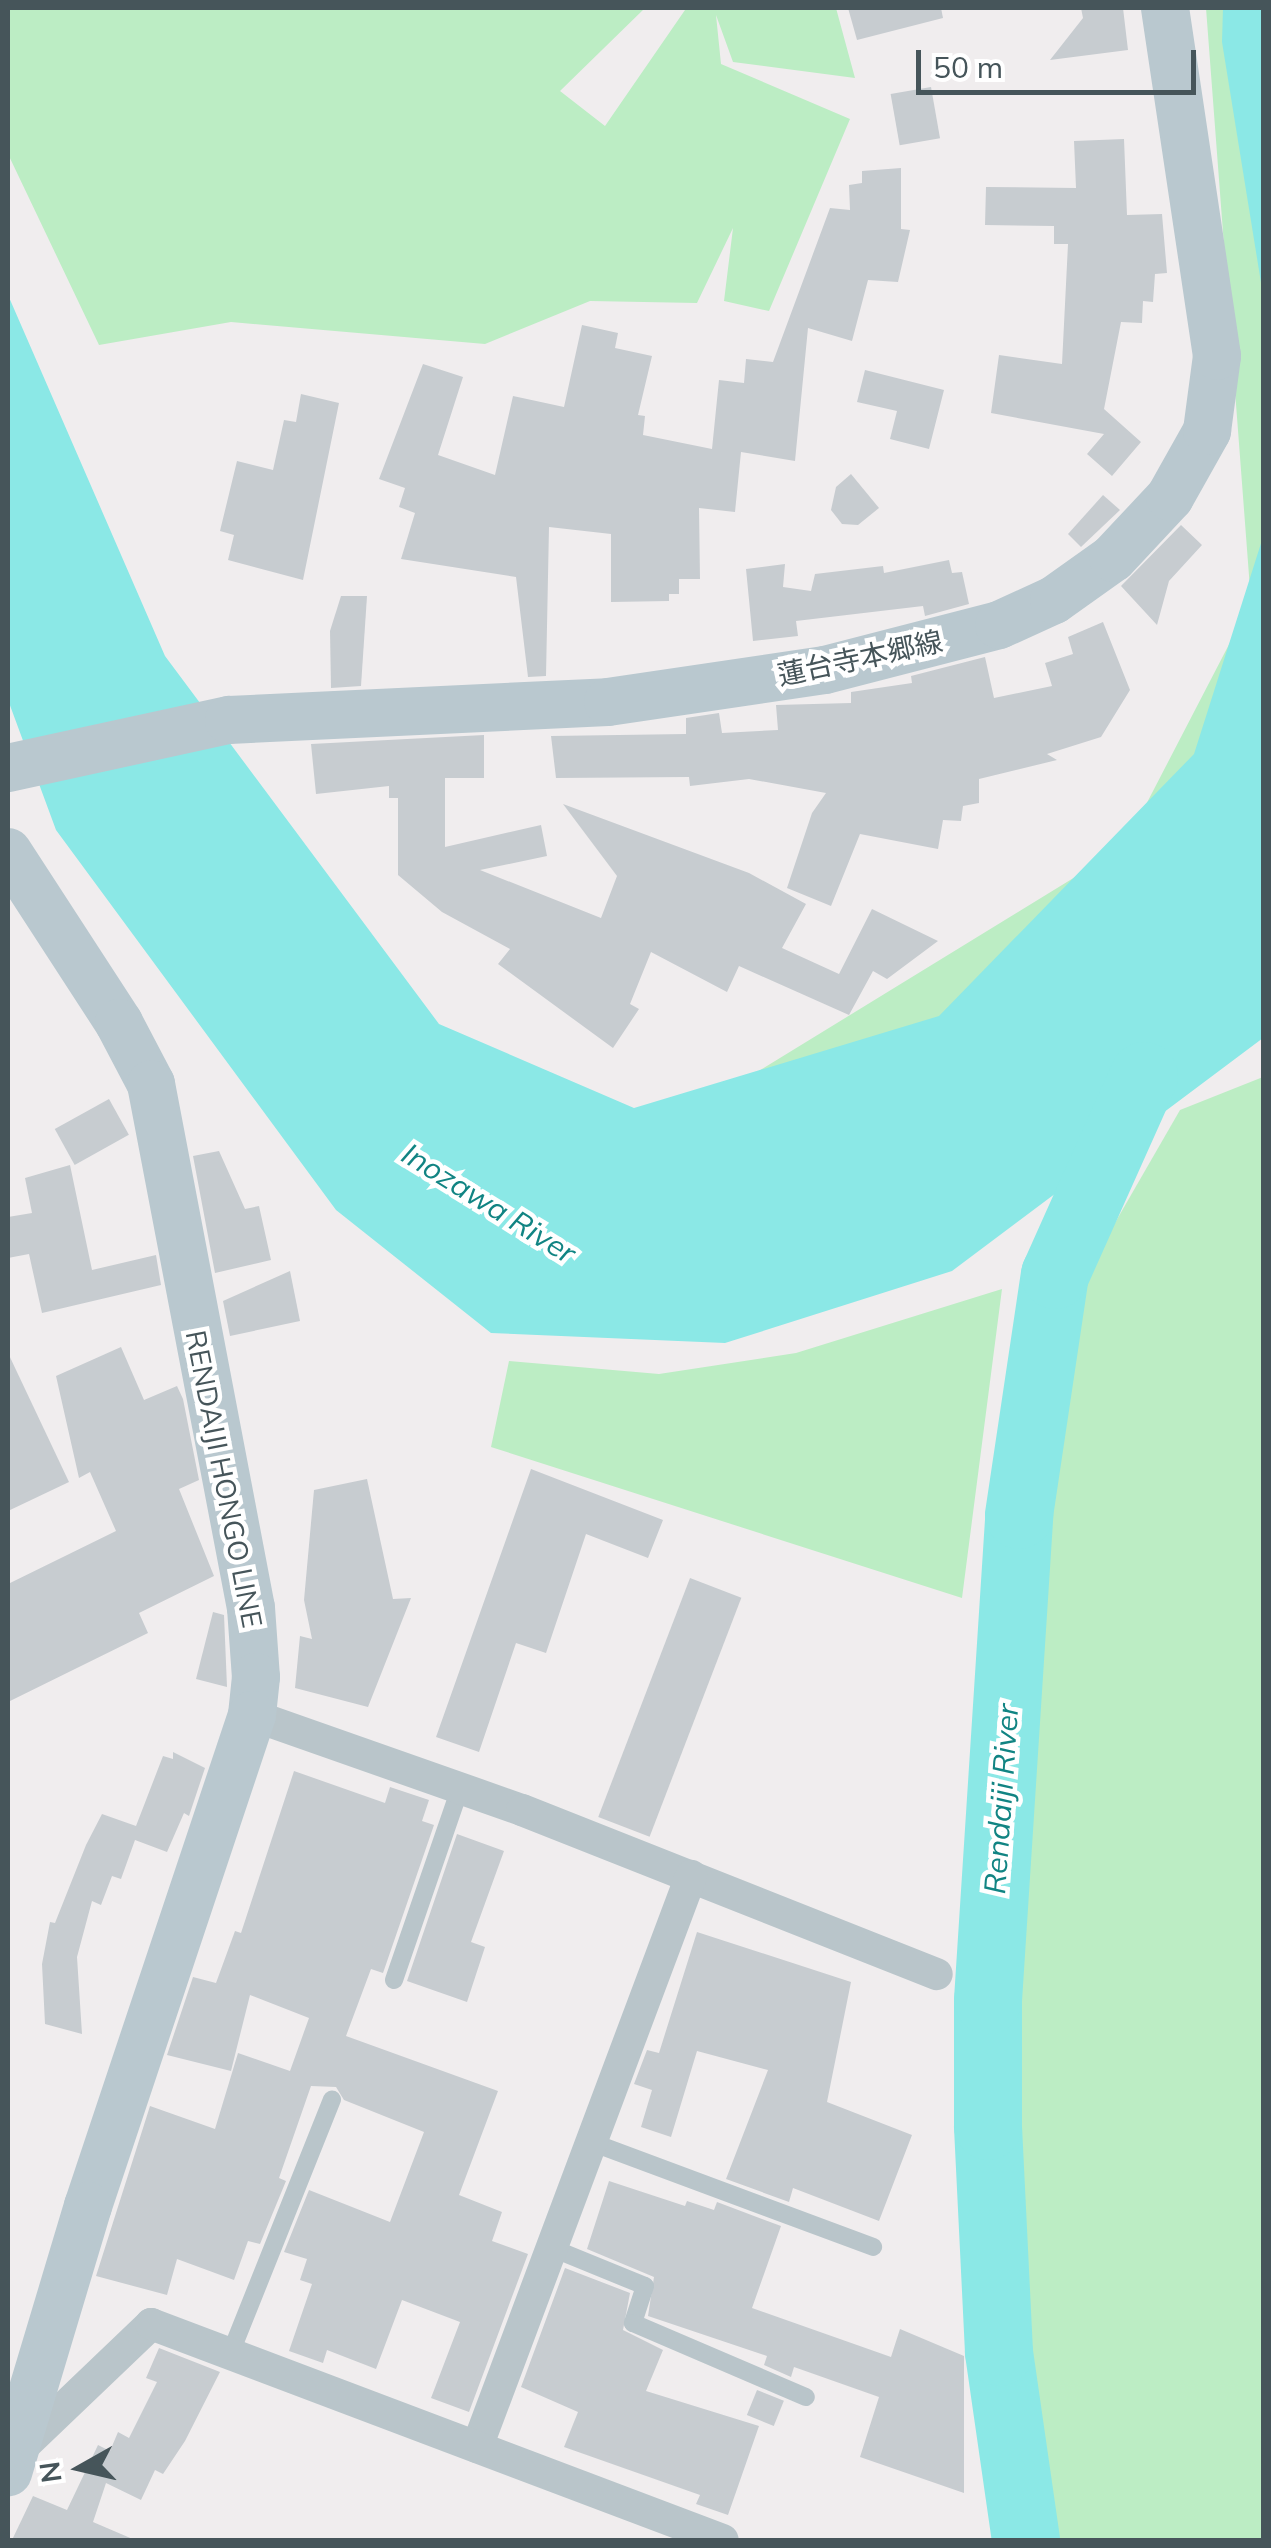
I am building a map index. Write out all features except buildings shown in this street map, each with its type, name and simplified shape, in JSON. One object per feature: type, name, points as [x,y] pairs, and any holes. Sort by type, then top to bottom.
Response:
[{"type":"main road","name":"蓮台寺本郷線","points":[[8,768],[228,720],[608,702],[825,670],[998,624],[1054,600],[1113,558],[1170,497],[1207,431],[1217,356],[1165,8]]},
{"type":"main road","name":"RENDAIJI HONGO LINE","points":[[8,852],[120,1023],[151,1084],[251,1608],[252,1714],[88,2206],[9,2465]]},
{"type":"street","points":[[252,1714],[460,1788],[938,1974]]},
{"type":"street","points":[[478,2446],[691,1876]]},
{"type":"street","points":[[9,2465],[143,2327],[151,2324],[723,2540]]},
{"type":"lane","points":[[394,1980],[460,1788]]},
{"type":"lane","points":[[231,2352],[332,2099]]},
{"type":"lane","points":[[591,2142],[872,2247]]},
{"type":"lane","points":[[552,2248],[644,2286],[633,2323],[806,2397]]},
{"type":"green space","points":[[8,8],[645,8],[560,91],[605,126],[685,10],[836,8],[855,78],[733,62],[716,15],[721,64],[850,119],[769,311],[724,301],[733,228],[697,303],[590,301],[485,344],[231,322],[99,345],[8,154]]},
{"type":"green space","points":[[1206,8],[1263,8],[1263,1016],[718,1096],[1124,847],[1251,602]]},
{"type":"green space","points":[[1263,1077],[1263,2540],[1035,2540],[1007,2242],[1002,2026],[1047,1403],[1078,1287],[1180,1110]]},
{"type":"green space","points":[[1002,1289],[962,1598],[491,1447],[509,1361],[659,1374],[796,1353]]},
{"type":"water","points":[[1223,8],[1263,8],[1263,295],[1222,42]]},
{"type":"water","name":"Inozawa River","points":[[8,295],[165,656],[439,1024],[634,1108],[939,1016],[1194,754],[1263,537],[1263,1038],[952,1271],[725,1343],[491,1333],[336,1210],[56,830],[8,700]]},
{"type":"waterway","name":"Rendaiji River","points":[[1026,2540],[999,2352],[988,2126],[988,2000],[1019,1515],[1055,1275],[1144,1076]]}]
